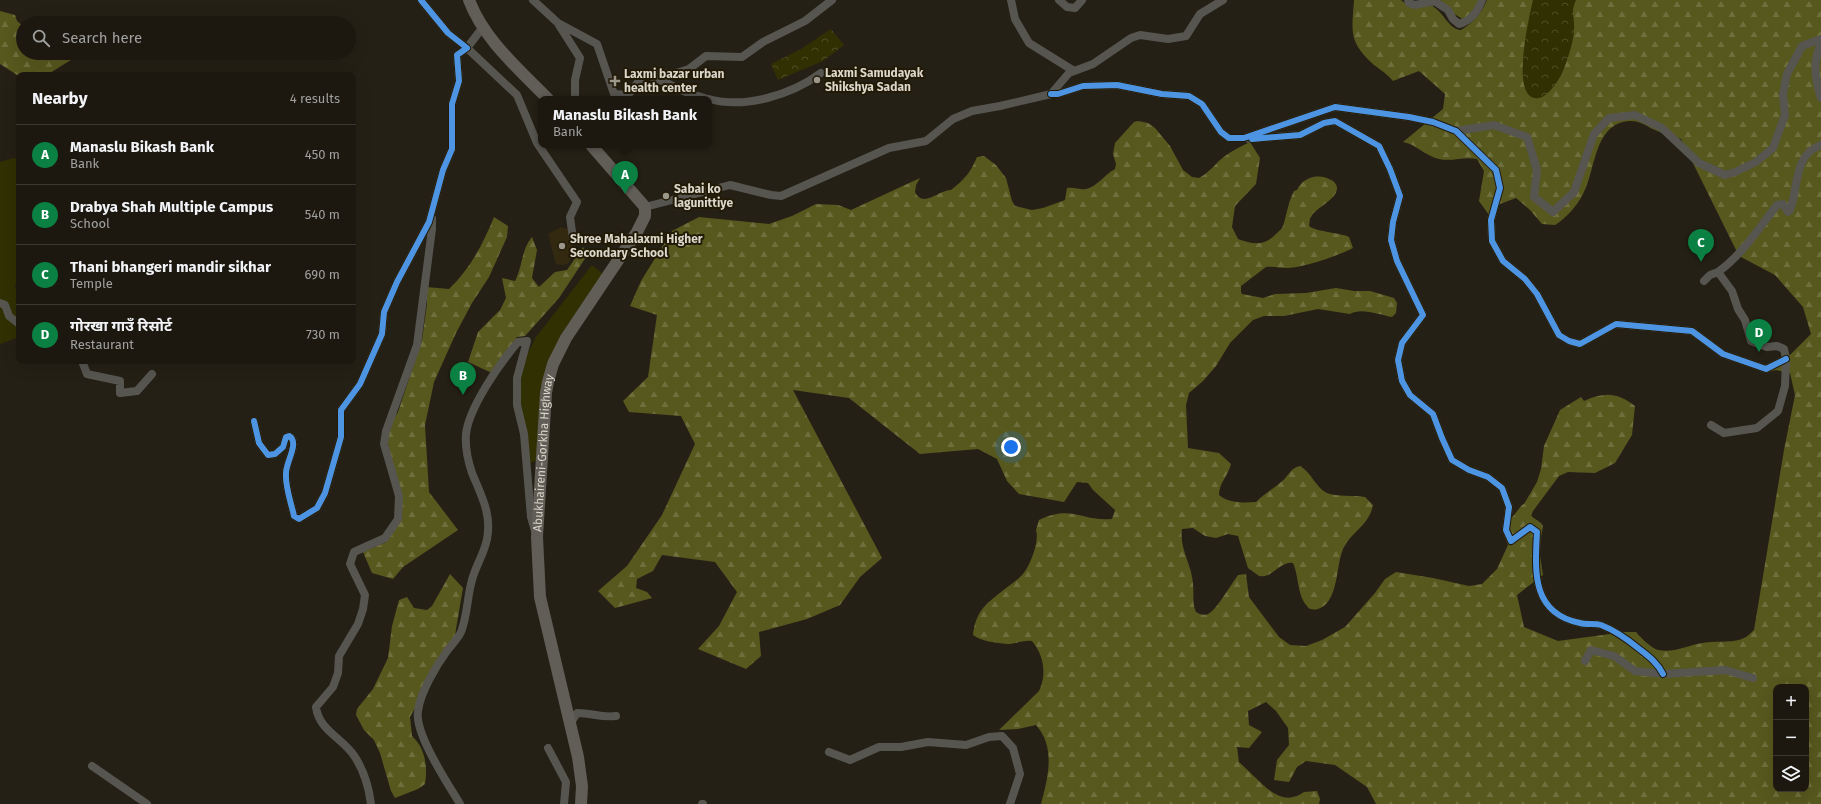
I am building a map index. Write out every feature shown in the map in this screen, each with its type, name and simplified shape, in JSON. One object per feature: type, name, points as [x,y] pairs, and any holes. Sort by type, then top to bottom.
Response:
[{"type":"main road","points":[[470,0],[483,27],[498,47],[545,96]]},
{"type":"main road","points":[[594,148],[645,207]]},
{"type":"main road","name":"Abukhaireni-Gorkha Highway","points":[[581,804],[582,786],[570,724],[540,598],[537,537],[546,394],[554,364],[566,338],[643,223],[645,207]]},
{"type":"street","points":[[421,0],[448,33],[467,48],[517,95],[538,144]]},
{"type":"street","points":[[533,0],[558,23],[597,44],[614,94],[628,95],[642,77],[676,73],[689,69],[706,56],[742,57],[764,42],[806,21],[832,0]]},
{"type":"street","points":[[1011,0],[1015,19],[1029,42],[1074,70]]},
{"type":"street","points":[[1059,0],[1067,7],[1075,8],[1082,0]]},
{"type":"street","points":[[1051,94],[1069,73],[1093,64],[1127,40],[1136,36],[1168,39],[1186,36],[1200,14],[1223,0]]},
{"type":"street","points":[[1408,0],[1409,3],[1415,5],[1434,1],[1448,10],[1453,19],[1459,24],[1470,20],[1479,8],[1482,0]]},
{"type":"street","points":[[558,23],[580,58],[575,80],[575,96]]},
{"type":"street","points":[[254,421],[259,443],[268,455],[275,454],[282,447],[286,437],[292,437],[294,444],[286,472],[287,486],[294,516],[299,519],[317,508],[325,493],[341,437],[341,410],[360,384],[382,334],[384,312],[396,282],[429,222],[444,170],[452,149],[452,104],[459,81],[456,55],[467,48],[483,27]]},
{"type":"street","points":[[1456,131],[1494,125],[1527,137],[1537,170],[1534,197],[1553,212],[1574,192],[1594,134],[1609,118],[1635,115],[1662,128],[1699,163],[1725,175],[1756,162],[1773,148],[1785,115],[1783,94],[1787,74],[1802,46],[1821,39]]},
{"type":"street","points":[[1821,44],[1817,51],[1815,82],[1821,98]]},
{"type":"street","points":[[712,100],[720,102],[740,102],[766,98],[806,84],[820,73]]},
{"type":"street","points":[[649,75],[688,93],[698,96]]},
{"type":"street","points":[[645,207],[730,185],[781,196],[889,148],[926,141],[953,119],[972,111],[1051,94],[1058,94],[1084,86],[1117,85],[1162,94],[1188,96],[1202,104],[1221,132],[1229,138],[1258,139],[1300,135],[1324,123],[1335,121],[1379,146],[1400,196],[1393,222],[1391,240],[1397,261],[1423,315],[1402,343],[1398,360],[1402,381],[1410,395],[1434,414],[1442,438],[1452,460],[1469,470],[1488,477],[1502,488],[1509,507],[1506,530],[1511,541],[1530,527],[1537,532],[1535,568],[1538,588],[1545,603],[1561,616],[1580,623],[1600,625],[1626,639],[1658,664],[1663,674]]},
{"type":"street","points":[[1244,138],[1335,107],[1433,122],[1456,131],[1496,170],[1500,188],[1491,220],[1492,241],[1503,261],[1525,279],[1537,294],[1558,335],[1569,342],[1580,344],[1616,324],[1666,327],[1692,331],[1723,354],[1766,369],[1786,359]]},
{"type":"street","points":[[1704,281],[1710,275],[1718,272],[1732,261],[1758,228],[1765,222],[1777,205],[1783,204],[1788,212],[1790,210],[1802,163],[1812,148],[1821,145]]},
{"type":"street","points":[[540,148],[577,202],[570,217],[573,239]]},
{"type":"street","points":[[371,804],[364,773],[355,756],[341,741],[325,728],[317,717],[316,707],[333,687],[338,673],[339,656],[358,624],[363,610],[365,595],[350,564],[354,552],[385,538],[398,519],[399,496],[384,444],[386,431],[417,345],[432,229],[431,213]]},
{"type":"street","points":[[1711,425],[1724,433],[1757,428],[1778,411],[1785,386],[1786,359],[1784,349],[1777,346],[1767,347],[1751,341],[1745,320],[1738,309],[1732,291],[1718,272]]},
{"type":"street","points":[[0,303],[5,305],[9,316],[16,322]]},
{"type":"street","points":[[460,804],[424,740],[418,724],[418,711],[428,684],[446,653],[460,633],[467,610],[471,584],[483,556],[487,540],[489,528],[488,514],[472,471],[466,443],[466,432],[483,394],[502,361],[518,342],[526,341],[517,378],[517,405],[524,434],[531,516],[537,537]]},
{"type":"street","points":[[83,364],[87,374],[120,381],[120,393],[137,391],[152,374]]},
{"type":"street","points":[[1585,661],[1591,650],[1614,656],[1635,671],[1663,674],[1725,670],[1753,678]]},
{"type":"street","points":[[570,724],[577,713],[590,713],[604,717],[616,716]]},
{"type":"street","points":[[829,752],[850,760],[879,747],[901,747],[928,742],[966,745],[988,737],[1002,736],[1013,748],[1020,774],[1010,804]]},
{"type":"street","points":[[548,748],[566,782],[564,804]]},
{"type":"street","points":[[92,766],[147,804]]},
{"type":"shaded area","name":"Shree Mahalaxmi Higher Secondary School","points":[[561,227],[568,229],[575,251],[568,264],[560,265],[556,264],[548,234]]},
{"type":"green space","points":[[1354,0],[1401,0],[1406,4],[1426,4],[1432,6],[1440,12],[1453,27],[1461,30],[1477,17],[1487,0],[1821,0],[1821,804],[1376,804],[1367,787],[1335,765],[1306,761],[1297,767],[1289,782],[1274,780],[1277,760],[1289,745],[1288,728],[1276,711],[1266,702],[1248,711],[1249,725],[1262,732],[1249,748],[1237,747],[1239,762],[1265,787],[1275,794],[1286,798],[1298,796],[1304,792],[1317,791],[1320,799],[1319,804],[1041,804],[1049,763],[1046,743],[1042,734],[1036,725],[1018,729],[999,730],[1039,691],[1043,678],[1042,659],[1032,641],[1007,644],[984,640],[973,635],[975,624],[979,613],[984,607],[1019,578],[1030,563],[1035,548],[1037,535],[1036,530],[1039,520],[1051,515],[1069,513],[1093,518],[1112,519],[1115,510],[1093,490],[1088,483],[1077,482],[1064,502],[1019,494],[1007,481],[997,459],[978,449],[920,454],[849,398],[793,390],[882,558],[860,577],[840,605],[807,619],[759,632],[761,656],[746,669],[698,649],[719,626],[737,592],[715,562],[662,555],[653,571],[637,579],[636,588],[647,592],[652,598],[615,608],[598,591],[627,566],[662,515],[695,444],[681,416],[629,412],[623,401],[648,377],[657,315],[630,306],[641,281],[672,231],[699,217],[769,224],[792,216],[816,204],[838,205],[851,210],[920,178],[916,185],[915,192],[918,197],[927,199],[947,190],[951,190],[967,175],[977,157],[984,156],[996,165],[1006,178],[1012,201],[1015,206],[1032,210],[1043,208],[1065,200],[1067,188],[1090,188],[1115,169],[1116,164],[1113,154],[1115,143],[1134,122],[1138,121],[1148,123],[1155,128],[1170,146],[1183,170],[1192,177],[1199,178],[1228,154],[1250,142],[1260,158],[1256,184],[1235,206],[1232,227],[1238,239],[1244,241],[1259,243],[1273,237],[1283,226],[1294,191],[1297,190],[1307,179],[1317,177],[1326,178],[1332,180],[1337,187],[1331,200],[1314,213],[1310,219],[1309,226],[1317,230],[1349,237],[1353,248],[1330,258],[1303,266],[1288,268],[1266,267],[1241,286],[1242,294],[1263,298],[1275,294],[1306,293],[1336,288],[1354,291],[1370,291],[1394,298],[1397,303],[1396,313],[1392,317],[1365,311],[1350,314],[1318,309],[1284,316],[1264,316],[1253,320],[1230,343],[1216,366],[1203,381],[1189,393],[1186,405],[1188,448],[1219,453],[1231,464],[1219,491],[1219,495],[1223,498],[1236,502],[1256,502],[1284,480],[1294,468],[1300,466],[1323,491],[1336,495],[1365,497],[1373,505],[1371,513],[1363,525],[1345,545],[1340,559],[1333,593],[1325,605],[1318,609],[1309,608],[1304,602],[1301,596],[1293,563],[1288,563],[1268,575],[1259,576],[1248,568],[1238,536],[1228,534],[1216,538],[1205,536],[1193,528],[1182,529],[1182,543],[1192,577],[1196,612],[1205,615],[1211,612],[1238,575],[1246,574],[1249,597],[1279,637],[1290,645],[1306,646],[1322,640],[1345,627],[1375,593],[1385,579],[1396,572],[1469,586],[1482,584],[1497,569],[1508,545],[1502,530],[1524,504],[1537,482],[1541,469],[1544,446],[1560,410],[1581,397],[1584,401],[1598,396],[1610,395],[1622,398],[1635,406],[1632,435],[1615,463],[1595,473],[1568,472],[1559,476],[1533,511],[1531,516],[1543,526],[1539,549],[1543,575],[1517,595],[1524,627],[1558,641],[1610,634],[1612,632],[1636,632],[1652,647],[1665,651],[1704,643],[1734,641],[1742,639],[1748,635],[1754,630],[1784,450],[1795,395],[1790,373],[1776,370],[1767,372],[1786,359],[1811,334],[1803,307],[1775,275],[1739,256],[1681,139],[1658,131],[1640,122],[1629,121],[1617,124],[1608,130],[1597,150],[1587,184],[1581,198],[1571,211],[1555,225],[1542,224],[1530,210],[1516,198],[1500,204],[1489,215],[1479,201],[1484,171],[1477,159],[1439,159],[1408,143],[1403,142],[1443,109],[1445,94],[1419,71],[1393,81],[1366,57],[1356,42],[1353,28]]},
{"type":"green space","points":[[1440,0],[1479,0],[1478,8],[1464,20],[1453,13]]},
{"type":"green space","points":[[1533,0],[1576,0],[1573,12],[1574,34],[1565,67],[1553,87],[1543,97],[1539,98],[1530,96],[1525,87],[1523,73],[1525,38]]},
{"type":"green space","points":[[0,11],[15,15],[16,18],[16,60],[71,60],[52,72],[16,72],[16,74],[0,64]]},
{"type":"green space","points":[[831,29],[844,45],[823,61],[778,80],[771,64],[801,49]]},
{"type":"green space","points":[[16,158],[16,338],[0,344],[0,162]]},
{"type":"green space","points":[[494,217],[508,226],[507,237],[489,277],[472,303],[456,333],[434,382],[425,425],[429,492],[458,530],[403,567],[393,579],[372,573],[363,552],[386,542],[397,526],[395,477],[388,443],[390,425],[398,412],[422,340],[427,304],[426,287],[449,289],[457,281],[470,265]]},
{"type":"green space","points":[[532,237],[537,250],[532,278],[539,287],[555,272],[567,270],[583,247],[588,254],[559,298],[525,336],[517,337],[492,373],[468,362],[478,332],[500,310],[506,298],[502,278],[515,281],[526,247]]},
{"type":"green space","points":[[592,265],[604,275],[550,365],[543,458],[528,464],[520,405],[519,376],[523,363],[536,337]]},
{"type":"green space","points":[[450,574],[463,588],[455,635],[410,717],[412,736],[423,752],[426,764],[425,784],[418,789],[395,798],[391,791],[380,753],[374,740],[364,730],[356,715],[357,709],[373,689],[388,658],[392,626],[399,600],[407,597],[414,608],[427,610],[432,606]]},
{"type":"cycle path","points":[[254,421],[259,443],[268,455],[275,454],[283,447],[286,437],[289,436],[292,439],[293,447],[287,468],[286,478],[287,489],[294,516],[299,519],[317,508],[325,493],[341,437],[341,410],[360,384],[382,334],[384,312],[397,282],[429,222],[443,170],[452,149],[452,104],[459,81],[457,55],[467,48],[448,33],[421,0]]},
{"type":"cycle path","points":[[1051,94],[1058,94],[1083,86],[1117,85],[1162,94],[1189,96],[1202,104],[1221,132],[1229,138],[1244,138],[1335,107],[1409,117],[1433,122],[1456,131],[1496,170],[1500,188],[1491,220],[1492,241],[1503,261],[1525,279],[1537,294],[1559,335],[1569,341],[1580,344],[1616,324],[1692,331],[1723,354],[1766,369],[1786,359]]},
{"type":"cycle path","points":[[1252,139],[1300,135],[1324,123],[1335,121],[1379,146],[1390,169],[1400,196],[1393,222],[1391,240],[1397,261],[1423,315],[1402,343],[1398,360],[1402,381],[1410,395],[1433,414],[1452,460],[1469,470],[1488,477],[1502,488],[1509,507],[1506,530],[1511,541],[1530,527],[1537,532],[1536,561],[1539,588],[1544,600],[1552,610],[1564,618],[1583,624],[1601,625],[1616,632],[1649,657],[1658,666],[1663,674]]},
{"type":"place","name":"Laxmi Samudayak Shikshya Sadan","points":[[817,80]]},
{"type":"place","name":"Laxmi bazar urban health center","points":[[615,81]]},
{"type":"place","name":"Manaslu Bikash Bank","points":[[625,194]]},
{"type":"place","name":"Sabai ko lagunittiye","points":[[666,196]]},
{"type":"place","name":"Shree Mahalaxmi Higher Secondary School","points":[[562,246]]},
{"type":"place","name":"Thani bhangeri mandir sikhar","points":[[1701,262]]},
{"type":"place","name":"गोरखा गाउँ रिसोर्ट","points":[[1759,352]]},
{"type":"place","name":"Drabya Shah Multiple Campus","points":[[463,395]]}]
